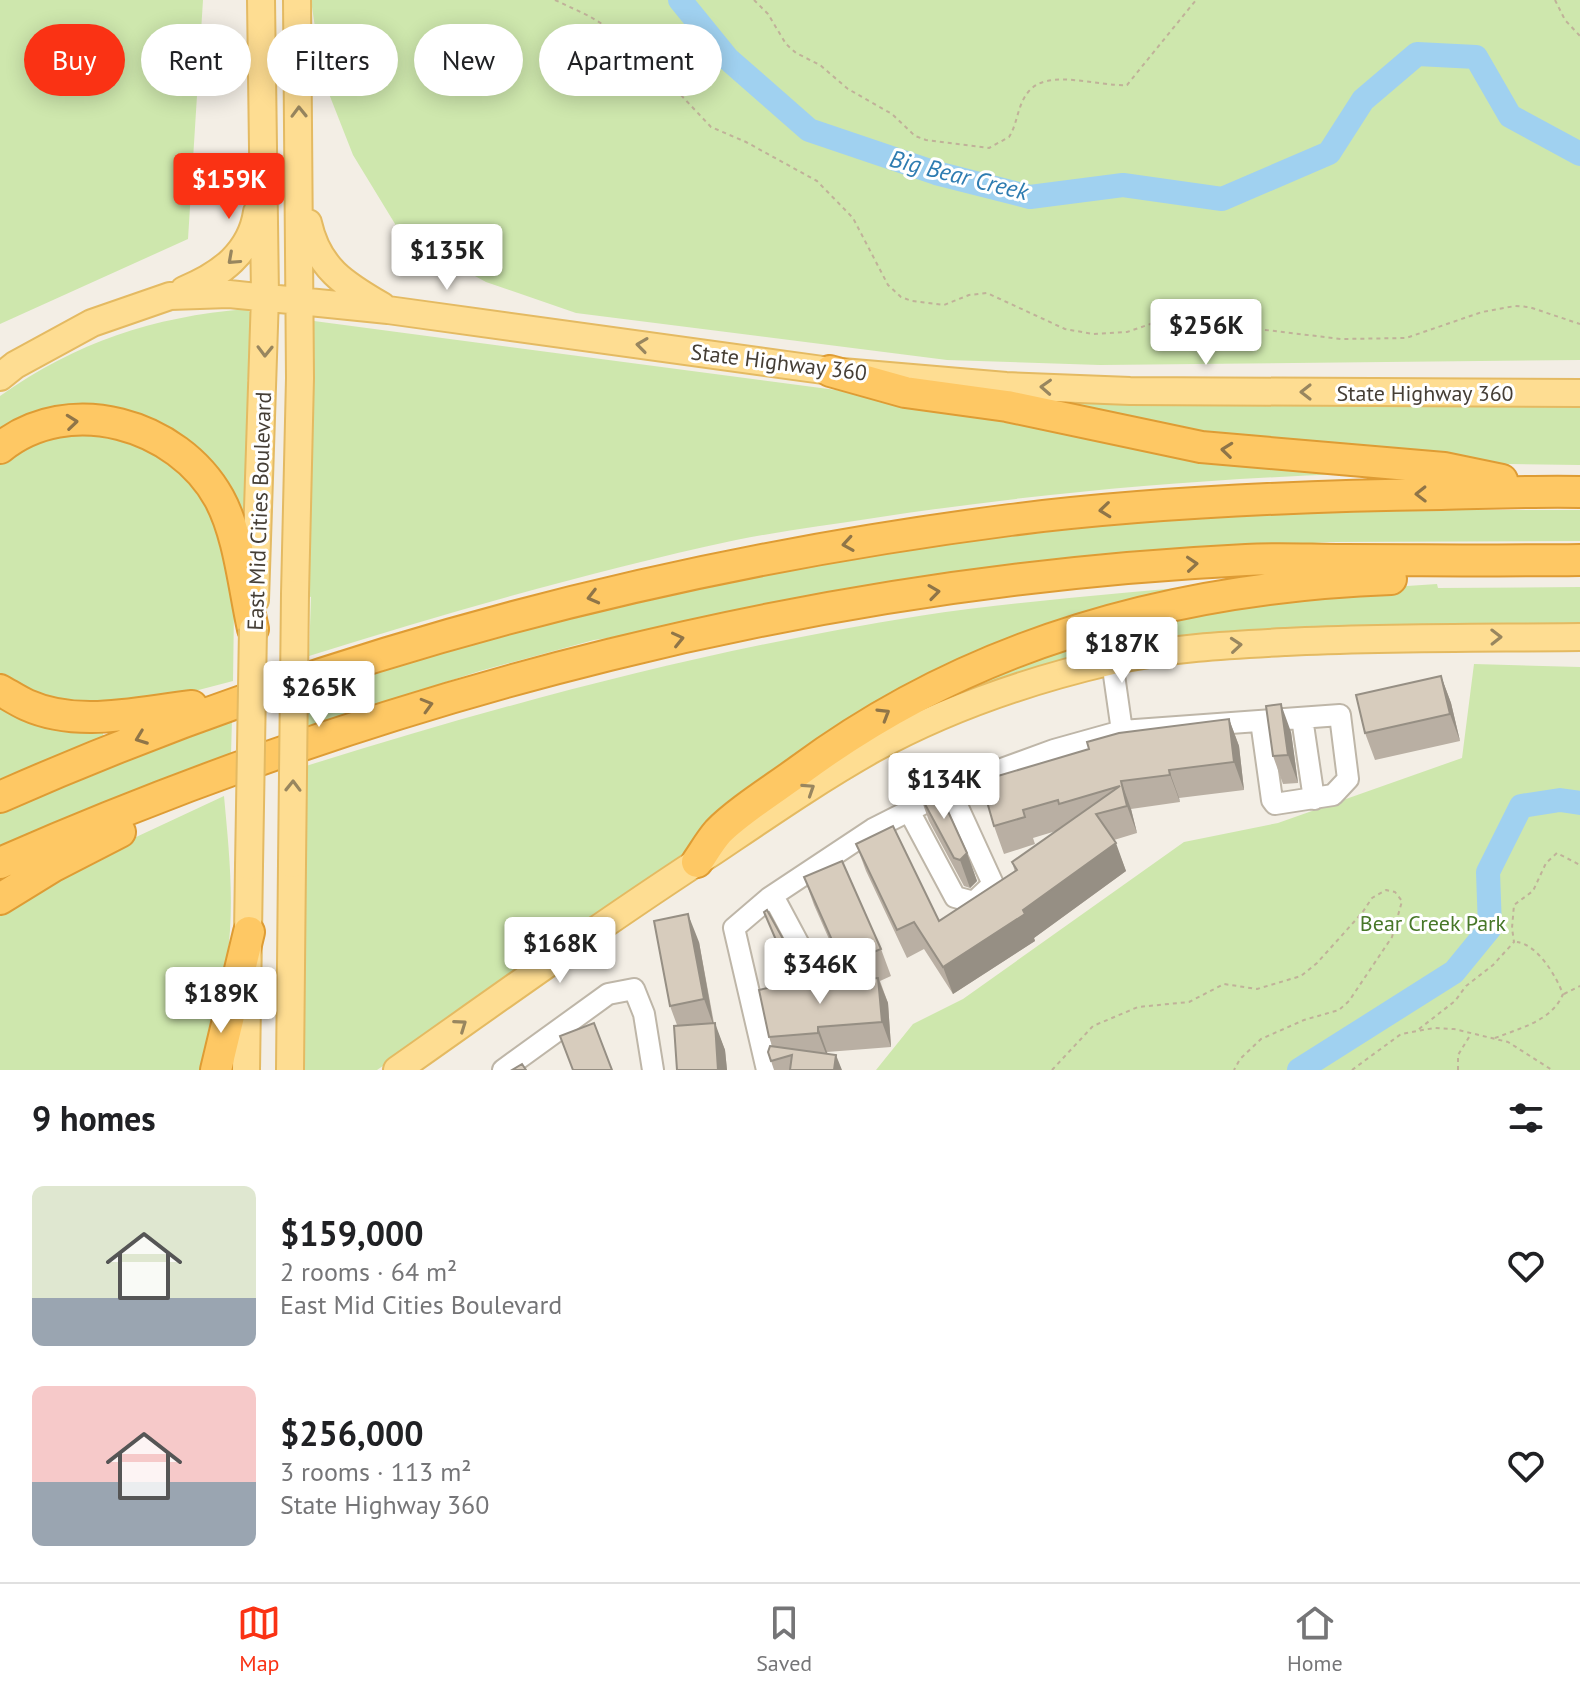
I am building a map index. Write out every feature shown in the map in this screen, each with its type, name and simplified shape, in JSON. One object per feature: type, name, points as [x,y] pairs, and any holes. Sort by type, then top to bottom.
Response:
[{"type":"highway","points":[[830,371],[905,392],[1007,406],[1201,447],[1444,468],[1568,491]]},
{"type":"highway","points":[[0,448],[38,428],[72,420],[106,421],[137,429],[164,441],[186,456],[204,476],[225,513],[253,629]]},
{"type":"highway","points":[[0,797],[111,749],[240,700],[421,643],[620,590],[714,569],[1013,520],[1215,501],[1568,491]]},
{"type":"highway","points":[[0,863],[220,774],[408,710],[601,657],[770,620],[897,597],[1096,571],[1248,559],[1571,560]]},
{"type":"highway","points":[[697,862],[719,831],[828,749],[939,684],[1018,648],[1093,624],[1227,597],[1352,581],[1525,575],[1571,560]]},
{"type":"highway","points":[[0,690],[27,706],[61,716],[96,717],[240,700]]},
{"type":"highway","points":[[0,899],[220,774]]},
{"type":"highway","points":[[216,1070],[249,932]]},
{"type":"main road","name":"East Mid Cities Boulevard","points":[[246,1070],[253,629],[264,393],[261,0]]},
{"type":"main road","name":"East Mid Cities Boulevard","points":[[290,1070],[301,192],[297,0]]},
{"type":"main road","points":[[170,296],[212,278],[250,240],[256,217],[263,133]]},
{"type":"main road","points":[[301,192],[311,239],[321,257],[348,286],[388,310]]},
{"type":"main road","name":"State Highway 360","points":[[0,377],[15,365],[92,323],[170,296],[265,296],[830,371],[1006,386],[1130,391],[1580,393]]},
{"type":"main road","points":[[398,1070],[593,931],[876,748],[943,716],[1000,694],[1112,661],[1238,644],[1580,637]]},
{"type":"lane","points":[[1112,661],[1122,731]]},
{"type":"lane","points":[[767,1070],[734,928],[773,896],[873,829],[950,790],[1054,750],[1122,731],[1340,715],[1343,719],[1348,779],[1333,795],[1279,805],[1272,800],[1261,721]]},
{"type":"lane","points":[[1302,718],[1314,799]]},
{"type":"lane","points":[[909,811],[955,897],[974,902],[993,884],[950,790]]},
{"type":"lane","points":[[750,997],[805,985],[811,982],[813,975],[773,896]]},
{"type":"lane","points":[[503,1070],[608,994],[634,989],[644,1014],[653,1070]]},
{"type":"path","points":[[555,0],[630,41],[711,127],[746,142],[817,181],[853,218],[888,285],[901,297],[912,301],[944,305],[969,295],[987,293],[1065,329],[1093,334],[1127,332],[1168,318],[1209,332],[1249,328],[1341,339],[1406,338],[1482,312],[1515,306],[1538,309],[1580,324]]},
{"type":"path","points":[[754,0],[796,53],[820,65],[848,89],[892,114],[915,136],[989,148],[1009,137],[1019,106],[1030,89],[1041,82],[1067,79],[1102,85],[1127,85],[1196,0]]},
{"type":"path","points":[[1555,0],[1565,20],[1580,36]]},
{"type":"path","points":[[1514,942],[1514,905],[1533,891],[1546,863],[1557,853],[1580,865]]},
{"type":"path","points":[[1052,1070],[1093,1026],[1138,1007],[1189,1002],[1224,984],[1257,989],[1301,976],[1317,963],[1372,898],[1386,890],[1395,892],[1402,901],[1392,937],[1349,1001],[1339,1010],[1304,1020],[1261,1039],[1240,1059],[1234,1070]]},
{"type":"path","points":[[1419,1029],[1455,1001],[1466,986],[1493,965],[1514,942],[1533,948],[1557,980],[1563,994]]},
{"type":"path","points":[[1494,1038],[1539,1022],[1559,1004],[1563,994],[1580,986]]},
{"type":"path","points":[[1352,1070],[1401,1034],[1419,1029],[1454,1029],[1508,1042],[1552,1070]]},
{"type":"path","points":[[1458,1070],[1458,1055],[1471,1033]]},
{"type":"green space","points":[[0,0],[203,0],[201,24],[141,24],[141,96],[197,96],[188,239],[0,324]]},
{"type":"green space","points":[[311,0],[1580,0],[1580,360],[1100,365],[947,360],[576,313],[486,282],[403,237],[353,155],[330,96],[398,96],[398,24],[314,24]]},
{"type":"green space","points":[[246,309],[250,312],[248,527],[155,429],[0,440],[0,396],[58,361],[117,335],[147,326],[179,318]]},
{"type":"green space","points":[[314,321],[874,395],[1344,474],[1167,484],[1050,495],[933,509],[753,537],[575,579],[309,656],[311,597],[305,595],[308,326]]},
{"type":"green space","points":[[1039,396],[1580,402],[1580,465],[1510,464],[1298,450],[1144,429]]},
{"type":"green space","points":[[53,434],[124,435],[181,466],[216,517],[230,572],[234,610],[233,681],[145,704],[80,711],[0,679],[0,460]]},
{"type":"green space","points":[[1329,510],[1580,510],[1580,541],[1330,542],[1192,550],[594,640],[480,671],[306,727],[308,692],[563,620],[665,595],[869,556],[1022,535],[1175,520]]},
{"type":"green space","points":[[1239,582],[1018,642],[692,848],[589,925],[377,1070],[298,1070],[306,766],[533,700],[763,644],[959,610]]},
{"type":"green space","points":[[1437,584],[1438,588],[1580,587],[1580,630],[1244,635],[853,746],[988,675],[1136,623],[1347,590]]},
{"type":"green space","name":"Bear Creek Park","points":[[1474,664],[1580,667],[1580,1070],[876,1070],[913,1024],[963,999],[1184,842],[1278,823],[1462,758]]},
{"type":"green space","points":[[0,700],[100,727],[104,736],[0,779]]},
{"type":"green space","points":[[232,719],[231,755],[0,849],[0,813],[142,752]]},
{"type":"green space","points":[[224,796],[231,913],[224,983],[208,1070],[0,1070],[0,912],[74,866]]},
{"type":"building","points":[[1441,676],[1450,714],[1365,733],[1356,695]]},
{"type":"building","points":[[1281,704],[1288,755],[1273,756],[1266,706]]},
{"type":"building","points":[[1229,719],[1234,762],[1169,770],[1170,775],[1121,781],[1127,806],[1096,814],[1116,843],[1023,910],[1025,914],[943,967],[914,922],[897,930],[856,844],[893,826],[939,921],[1017,870],[1012,862],[1120,786],[1059,804],[1058,800],[1023,810],[1025,817],[994,826],[981,781],[1089,749],[1087,742],[1119,733]]},
{"type":"building","points":[[936,785],[967,853],[960,860],[954,858],[919,793]]},
{"type":"building","points":[[842,861],[881,949],[843,965],[804,877]]},
{"type":"building","points":[[767,910],[793,957],[785,961],[764,912]]},
{"type":"building","points":[[688,914],[704,999],[670,1006],[654,921]]},
{"type":"building","points":[[878,978],[882,1022],[818,1027],[818,1033],[769,1037],[759,990]]},
{"type":"building","points":[[594,1023],[612,1070],[573,1070],[560,1036]]},
{"type":"building","points":[[715,1023],[718,1070],[677,1070],[674,1026]]},
{"type":"building","points":[[770,1046],[836,1055],[834,1070],[790,1070],[792,1055],[771,1061]]},
{"type":"building","points":[[522,1064],[526,1070],[512,1070]]},
{"type":"waterway","name":"Big Bear Creek","points":[[680,0],[728,59],[809,130],[936,173],[1030,197],[1123,185],[1222,199],[1329,153],[1363,100],[1417,54],[1476,57],[1510,116],[1580,154]]},
{"type":"waterway","points":[[1299,1070],[1454,972],[1490,928],[1488,872],[1521,806],[1560,800],[1580,803]]}]
